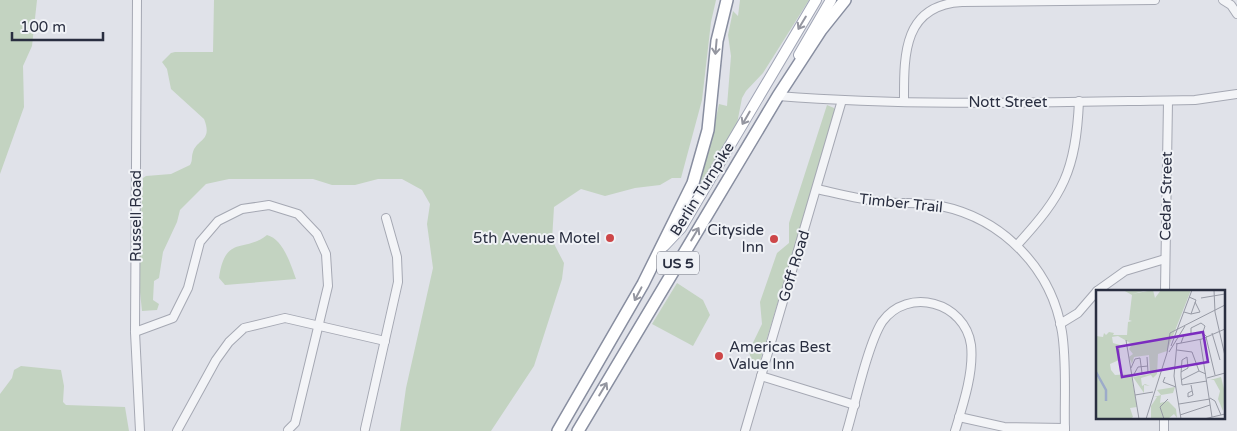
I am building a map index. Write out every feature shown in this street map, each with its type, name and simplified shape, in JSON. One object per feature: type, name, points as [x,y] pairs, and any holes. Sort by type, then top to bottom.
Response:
[{"type":"highway","name":"US 5","points":[[660,250],[687,196],[705,146],[712,108],[718,36],[727,0]]},
{"type":"highway","name":"US 5","points":[[778,96],[821,30],[844,0]]},
{"type":"highway","name":"Berlin Turnpike","points":[[578,431],[778,96]]},
{"type":"highway","name":"Berlin Turnpike","points":[[558,431],[660,250]]},
{"type":"main road","name":"Berlin Turnpike","points":[[660,250],[681,228],[816,0]]},
{"type":"main road","name":"Berlin Turnpike","points":[[778,96],[786,76],[831,0]]},
{"type":"main road","points":[[760,94],[778,96]]},
{"type":"street","name":"Russell Road","points":[[137,0],[135,332],[140,431]]},
{"type":"street","points":[[904,102],[907,44],[917,23],[932,10],[957,2],[1155,0]]},
{"type":"street","points":[[1226,1],[1237,14]]},
{"type":"street","name":"Nott Street","points":[[778,96],[904,102],[1168,101],[1205,100],[1237,94]]},
{"type":"street","name":"Goff Road","points":[[745,431],[842,100]]},
{"type":"street","points":[[1017,245],[1051,205],[1068,174],[1076,139],[1079,101]]},
{"type":"street","name":"Cedar Street","points":[[1165,290],[1168,101]]},
{"type":"street","name":"Timber Trail","points":[[817,188],[870,201],[928,204],[952,209],[984,222],[1017,245],[1046,284],[1060,324],[1065,429]]},
{"type":"street","points":[[135,332],[173,318],[188,288],[200,242],[218,221],[242,209],[269,205],[298,214],[317,234],[326,254],[328,286],[295,423],[288,430]]},
{"type":"street","points":[[365,429],[398,282],[397,257],[386,218]]},
{"type":"street","points":[[1098,290],[1128,270],[1165,259]]},
{"type":"street","points":[[1060,324],[1077,314],[1096,292]]},
{"type":"street","points":[[848,431],[874,339],[883,322],[902,306],[926,302],[952,311],[963,324],[969,336],[971,359],[956,431]]},
{"type":"street","points":[[177,431],[216,360],[229,342],[244,328],[285,318],[385,341]]},
{"type":"street","points":[[761,376],[855,405]]},
{"type":"street","points":[[959,417],[1012,427],[1065,429]]},
{"type":"street","points":[[1164,418],[1164,431]]},
{"type":"green space","points":[[0,0],[37,0],[32,46],[23,66],[24,107],[0,174]]},
{"type":"green space","points":[[214,0],[716,0],[711,22],[702,100],[681,178],[672,178],[660,185],[635,188],[605,196],[581,189],[554,207],[552,240],[564,263],[562,279],[534,366],[491,431],[400,431],[406,388],[433,268],[427,224],[430,204],[422,190],[402,179],[378,179],[355,185],[332,185],[313,179],[229,179],[206,184],[180,210],[177,222],[163,252],[159,278],[154,281],[153,300],[159,304],[157,310],[142,311],[138,273],[143,178],[146,176],[171,174],[190,165],[195,148],[206,136],[207,132],[204,119],[171,89],[167,69],[162,62],[171,53],[175,52],[213,52]]},
{"type":"green space","points":[[740,0],[809,0],[763,73],[746,91],[742,98],[736,129],[684,215],[708,154],[719,104],[727,106],[731,56],[728,35],[733,11],[738,16]]},
{"type":"green space","points":[[827,105],[834,108],[835,113],[758,368],[753,368],[749,351],[762,324],[760,302],[777,253],[789,243],[789,223]]},
{"type":"green space","points":[[267,235],[273,237],[282,247],[296,279],[225,285],[219,278],[226,255],[237,247],[259,240]]},
{"type":"green space","points":[[677,283],[703,300],[710,315],[693,346],[652,324]]},
{"type":"green space","points":[[21,366],[61,370],[64,386],[63,402],[66,405],[125,407],[129,431],[0,431],[0,394],[12,378],[14,370]]},
{"type":"place","name":"5th Avenue Motel","points":[[610,238]]},
{"type":"place","name":"Cityside Inn","points":[[774,239]]},
{"type":"place","name":"Americas Best Value Inn","points":[[719,356]]}]
